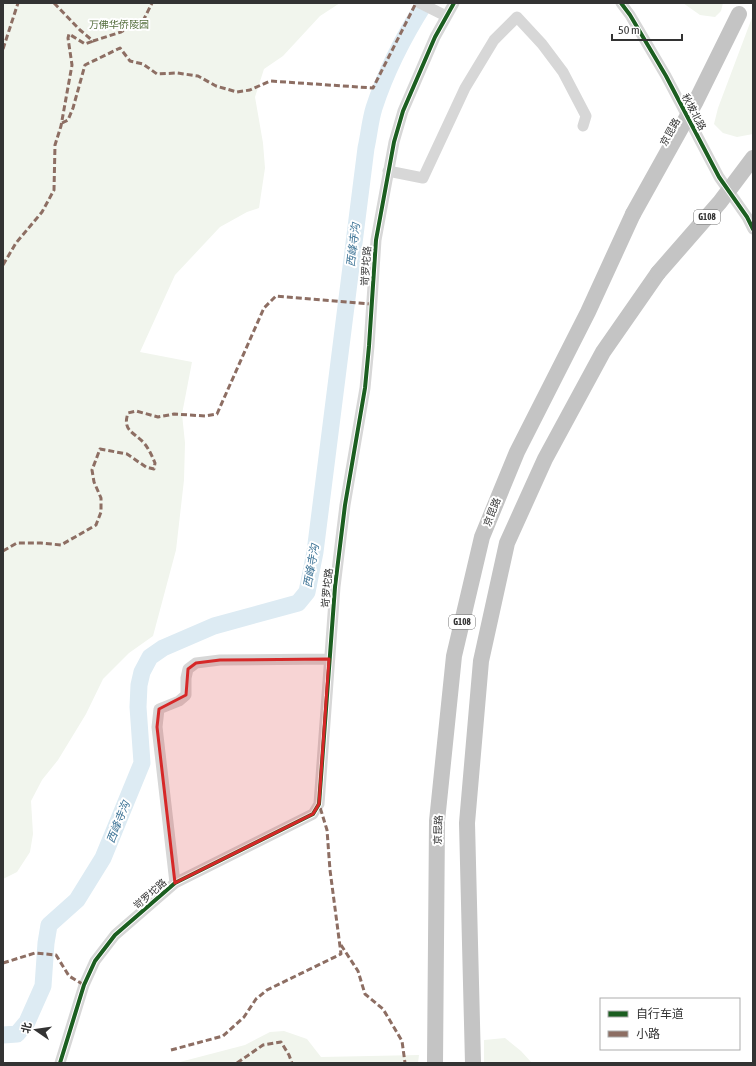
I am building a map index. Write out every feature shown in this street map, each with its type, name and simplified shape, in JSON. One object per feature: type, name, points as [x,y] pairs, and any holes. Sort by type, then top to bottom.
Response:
[{"type":"highway","name":"京昆路","points":[[435,1063],[437,821],[456,648],[482,537],[517,452],[588,312],[633,214],[696,101],[739,14]]},
{"type":"highway","name":"G108","points":[[473,1063],[468,823],[481,661],[507,543],[545,459],[600,359],[658,274],[720,202],[753,158]]},
{"type":"street","name":"岢罗坨路","points":[[60,1063],[84,985],[95,961],[115,935],[175,884],[313,814],[319,804],[335,587],[345,505],[365,388],[376,240],[394,142],[403,111],[434,37],[454,3]]},
{"type":"street","name":"秋坡北路","points":[[621,3],[630,15],[666,76],[719,177],[747,217],[753,229]]},
{"type":"street","points":[[425,5],[446,16]]},
{"type":"street","points":[[388,172],[423,178],[465,88],[494,40],[517,18],[542,44],[563,72],[586,116],[583,126]]},
{"type":"street","points":[[175,884],[157,727],[159,709],[179,701],[186,695],[186,678],[188,669],[196,663],[220,660],[329,659]]},
{"type":"highlighted area","points":[[329,659],[319,804],[313,814],[175,883],[157,727],[159,709],[186,695],[188,669],[196,663],[220,660]]},
{"type":"green space","name":"万佛华侨陵园","points":[[3,3],[340,3],[320,16],[283,56],[264,69],[255,97],[263,143],[265,168],[259,208],[247,212],[220,227],[175,275],[140,352],[192,362],[182,414],[185,443],[184,480],[176,550],[153,636],[129,653],[103,679],[86,714],[58,760],[42,780],[31,801],[33,834],[30,852],[17,872],[3,879]]},
{"type":"green space","points":[[683,3],[723,3],[721,11],[715,17],[700,15]]},
{"type":"green space","points":[[753,15],[753,134],[737,137],[723,133],[714,124],[718,108]]},
{"type":"green space","points":[[284,1031],[307,1039],[321,1057],[419,1055],[418,1063],[176,1063],[245,1045],[270,1032]]},
{"type":"green space","points":[[505,1038],[521,1051],[532,1063],[484,1063],[484,1040]]},
{"type":"waterway","name":"西峰寺沟","points":[[3,1035],[17,1034],[27,1022],[43,986],[46,943],[49,925],[77,900],[103,858],[142,763],[138,707],[139,685],[142,672],[150,657],[163,648],[214,626],[298,603],[307,592],[315,552],[371,118],[390,67],[425,3]]},
{"type":"marked path","points":[[3,49],[18,3]]},
{"type":"marked path","points":[[54,3],[93,41],[121,32],[144,19],[152,3]]},
{"type":"marked path","points":[[62,123],[68,120],[73,108],[85,65],[120,48],[130,61],[143,64],[157,74],[177,73],[198,76],[216,86],[237,92],[250,90],[270,81],[373,88],[416,3]]},
{"type":"marked path","points":[[3,265],[16,243],[42,212],[54,190],[55,145],[61,126],[72,65],[68,38],[69,34],[85,44],[93,41]]},
{"type":"marked path","points":[[3,551],[17,543],[61,545],[96,525],[101,512],[101,498],[94,482],[92,470],[100,449],[127,454],[146,467],[154,469],[155,463],[152,455],[144,443],[128,428],[128,413],[136,411],[158,417],[174,414],[205,416],[217,414],[264,308],[276,296],[371,304]]},
{"type":"marked path","points":[[171,1050],[223,1036],[244,1017],[256,999],[267,990],[341,954],[330,870],[327,830],[319,804]]},
{"type":"marked path","points":[[341,945],[358,971],[365,994],[383,1009],[402,1041],[405,1063]]},
{"type":"marked path","points":[[3,963],[35,953],[56,955],[69,976],[84,985]]},
{"type":"marked path","points":[[237,1063],[263,1045],[281,1042],[292,1063]]},
{"type":"cycle path","points":[[60,1063],[84,985],[95,961],[115,935],[175,883],[313,814],[319,804],[335,587],[345,505],[365,388],[376,240],[394,142],[403,111],[435,37],[454,3]]},
{"type":"cycle path","points":[[621,3],[630,15],[666,76],[719,177],[747,217],[753,229]]}]
